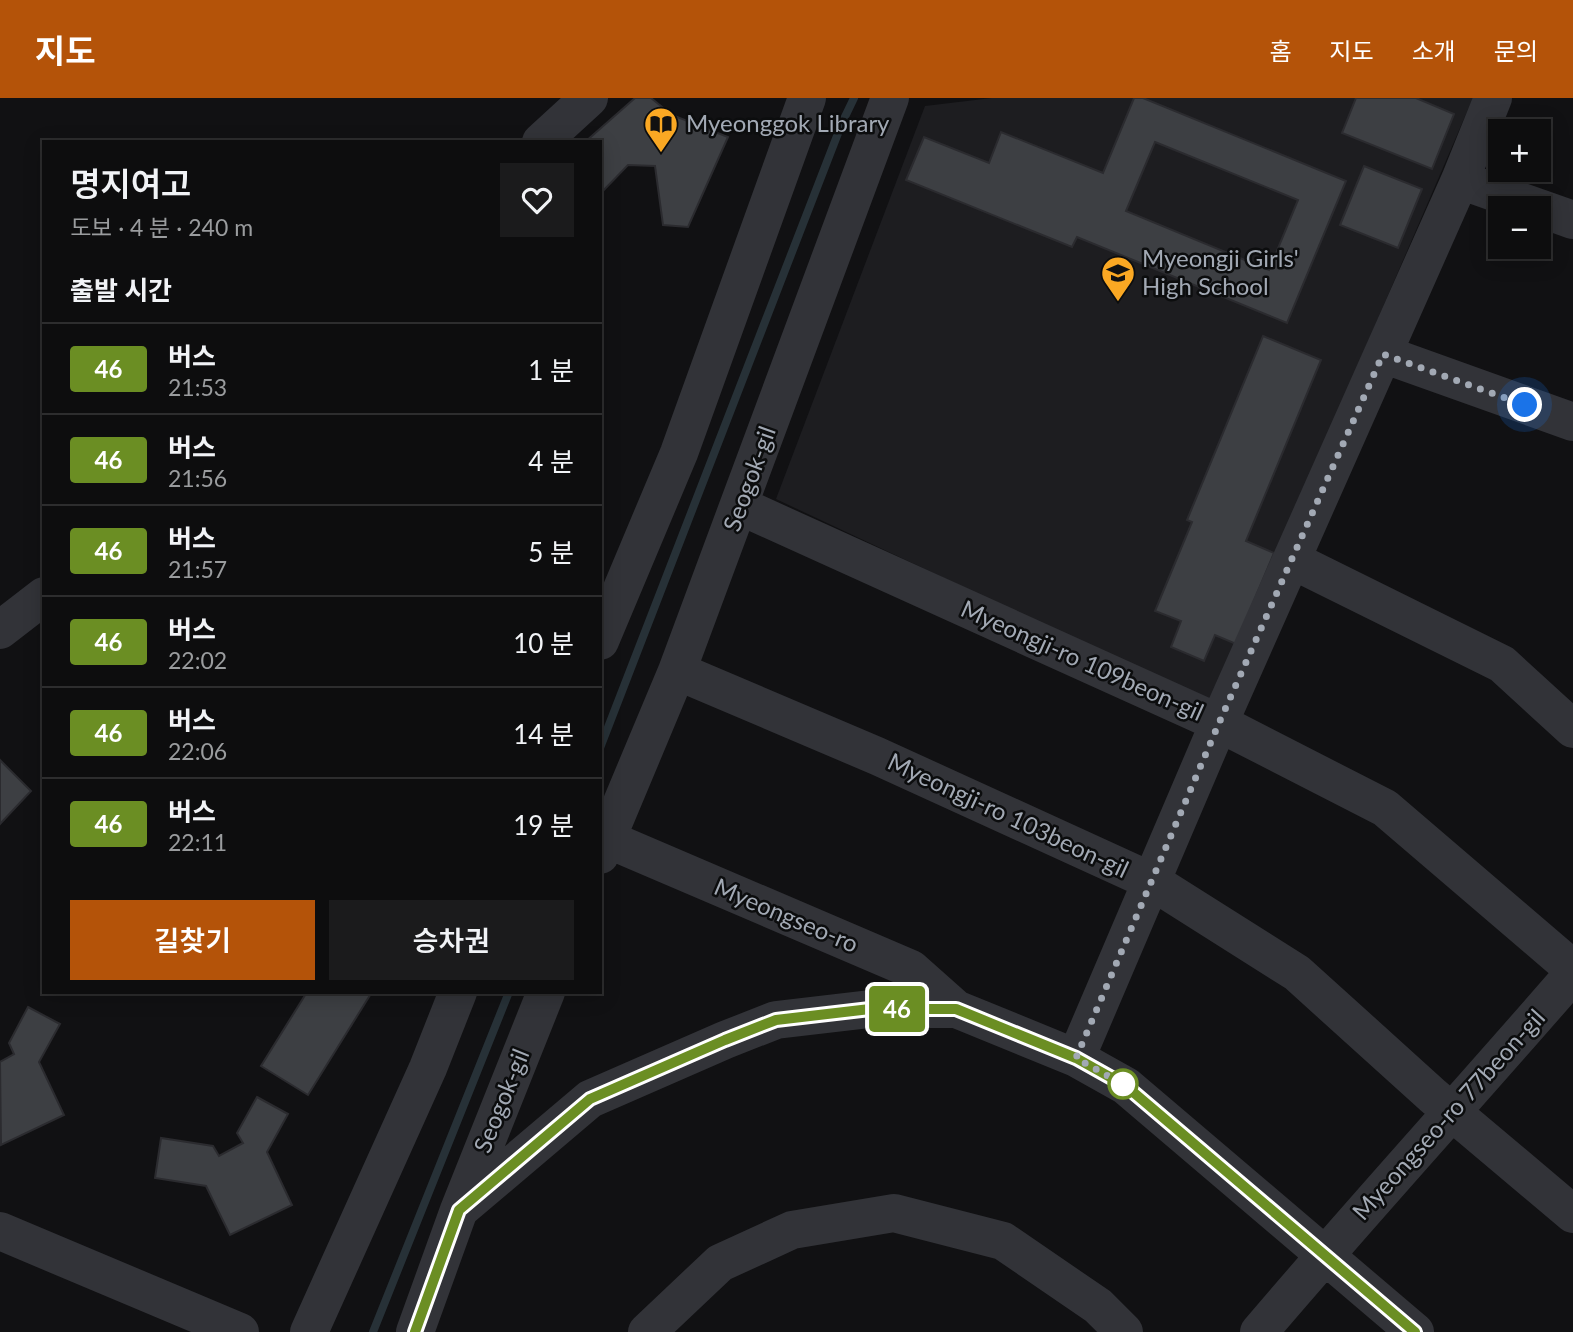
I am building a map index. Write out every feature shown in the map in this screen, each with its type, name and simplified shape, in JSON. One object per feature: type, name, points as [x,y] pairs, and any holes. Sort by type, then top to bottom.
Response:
[{"type":"street","points":[[543,140],[589,98]]},
{"type":"street","points":[[602,636],[679,453],[807,98]]},
{"type":"street","name":"Seogok-gil","points":[[602,844],[677,671],[890,98]]},
{"type":"street","points":[[1076,1058],[1219,723],[1460,180],[1493,98]]},
{"type":"street","points":[[1460,180],[1573,220]]},
{"type":"street","points":[[1383,354],[1573,422]]},
{"type":"street","name":"Myeongji-ro 109beon-gil","points":[[740,506],[1219,723],[1385,808],[1573,969]]},
{"type":"street","points":[[1292,560],[1502,664],[1569,717]]},
{"type":"street","points":[[0,630],[42,598]]},
{"type":"street","name":"Myeongji-ro 103beon-gil","points":[[677,671],[877,756],[1153,882],[1297,973],[1453,1113],[1573,1214]]},
{"type":"street","name":"Myeongseo-ro","points":[[602,844],[911,970],[956,1009],[1076,1058],[1126,1086],[1415,1332]]},
{"type":"street","name":"Myeongseo-ro 77beon-gil","points":[[1259,1332],[1573,974]]},
{"type":"street","points":[[309,1332],[428,1068],[457,994]]},
{"type":"street","name":"Seogok-gil","points":[[459,1210],[545,994]]},
{"type":"street","name":"Myeongseo-ro","points":[[415,1332],[459,1210],[590,1099],[776,1020],[870,1009],[956,1009]]},
{"type":"street","points":[[647,1332],[720,1263],[792,1230],[894,1213],[1003,1241],[1098,1306],[1124,1332]]},
{"type":"street","points":[[0,1231],[240,1332]]},
{"type":"shaded area","name":"Myeongji Girls' High School","points":[[992,98],[1473,98],[1212,704],[776,499],[925,106]]},
{"type":"building","name":"Myeonggok Library","points":[[635,98],[651,98],[672,115],[728,137],[688,227],[663,225],[655,166],[628,165],[602,192],[602,140],[587,140]]},
{"type":"building","points":[[1134,98],[1143,98],[1346,181],[1287,323],[1077,237],[1072,247],[906,180],[924,137],[989,163],[1001,132],[1103,173]],"holes":[[[1155,142],[1298,200],[1269,270],[1126,211]]]},
{"type":"building","points":[[1356,98],[1416,98],[1454,114],[1432,169],[1342,133]]},
{"type":"building","points":[[1364,166],[1422,189],[1398,248],[1340,225]]},
{"type":"building","points":[[1263,336],[1321,360],[1246,541],[1274,553],[1236,644],[1215,635],[1204,661],[1171,647],[1181,621],[1155,611],[1192,522],[1187,520]]},
{"type":"building","points":[[0,760],[31,791],[0,824]]},
{"type":"building","points":[[306,994],[371,994],[308,1095],[261,1066]]},
{"type":"building","points":[[28,1007],[60,1024],[39,1062],[64,1115],[1,1145],[0,1062],[14,1054],[9,1043]]},
{"type":"building","points":[[257,1097],[288,1114],[267,1152],[292,1205],[230,1235],[206,1186],[155,1178],[161,1138],[213,1146],[219,1156],[243,1143],[237,1133]]},
{"type":"waterway","points":[[602,743],[854,98]]},
{"type":"waterway","points":[[373,1332],[508,994]]},
{"type":"bus line","name":"46","points":[[415,1332],[459,1210],[590,1099],[776,1020],[870,1009],[956,1009],[1076,1058],[1126,1086],[1415,1332]]},
{"type":"place","name":"Myeonggok Library","points":[[661,154]]},
{"type":"place","name":"Myeongji Girls' High School","points":[[1118,303]]},
{"type":"route","points":[[1123,1084],[1126,1086],[1076,1058],[1219,723],[1383,354],[1525,405]]}]
